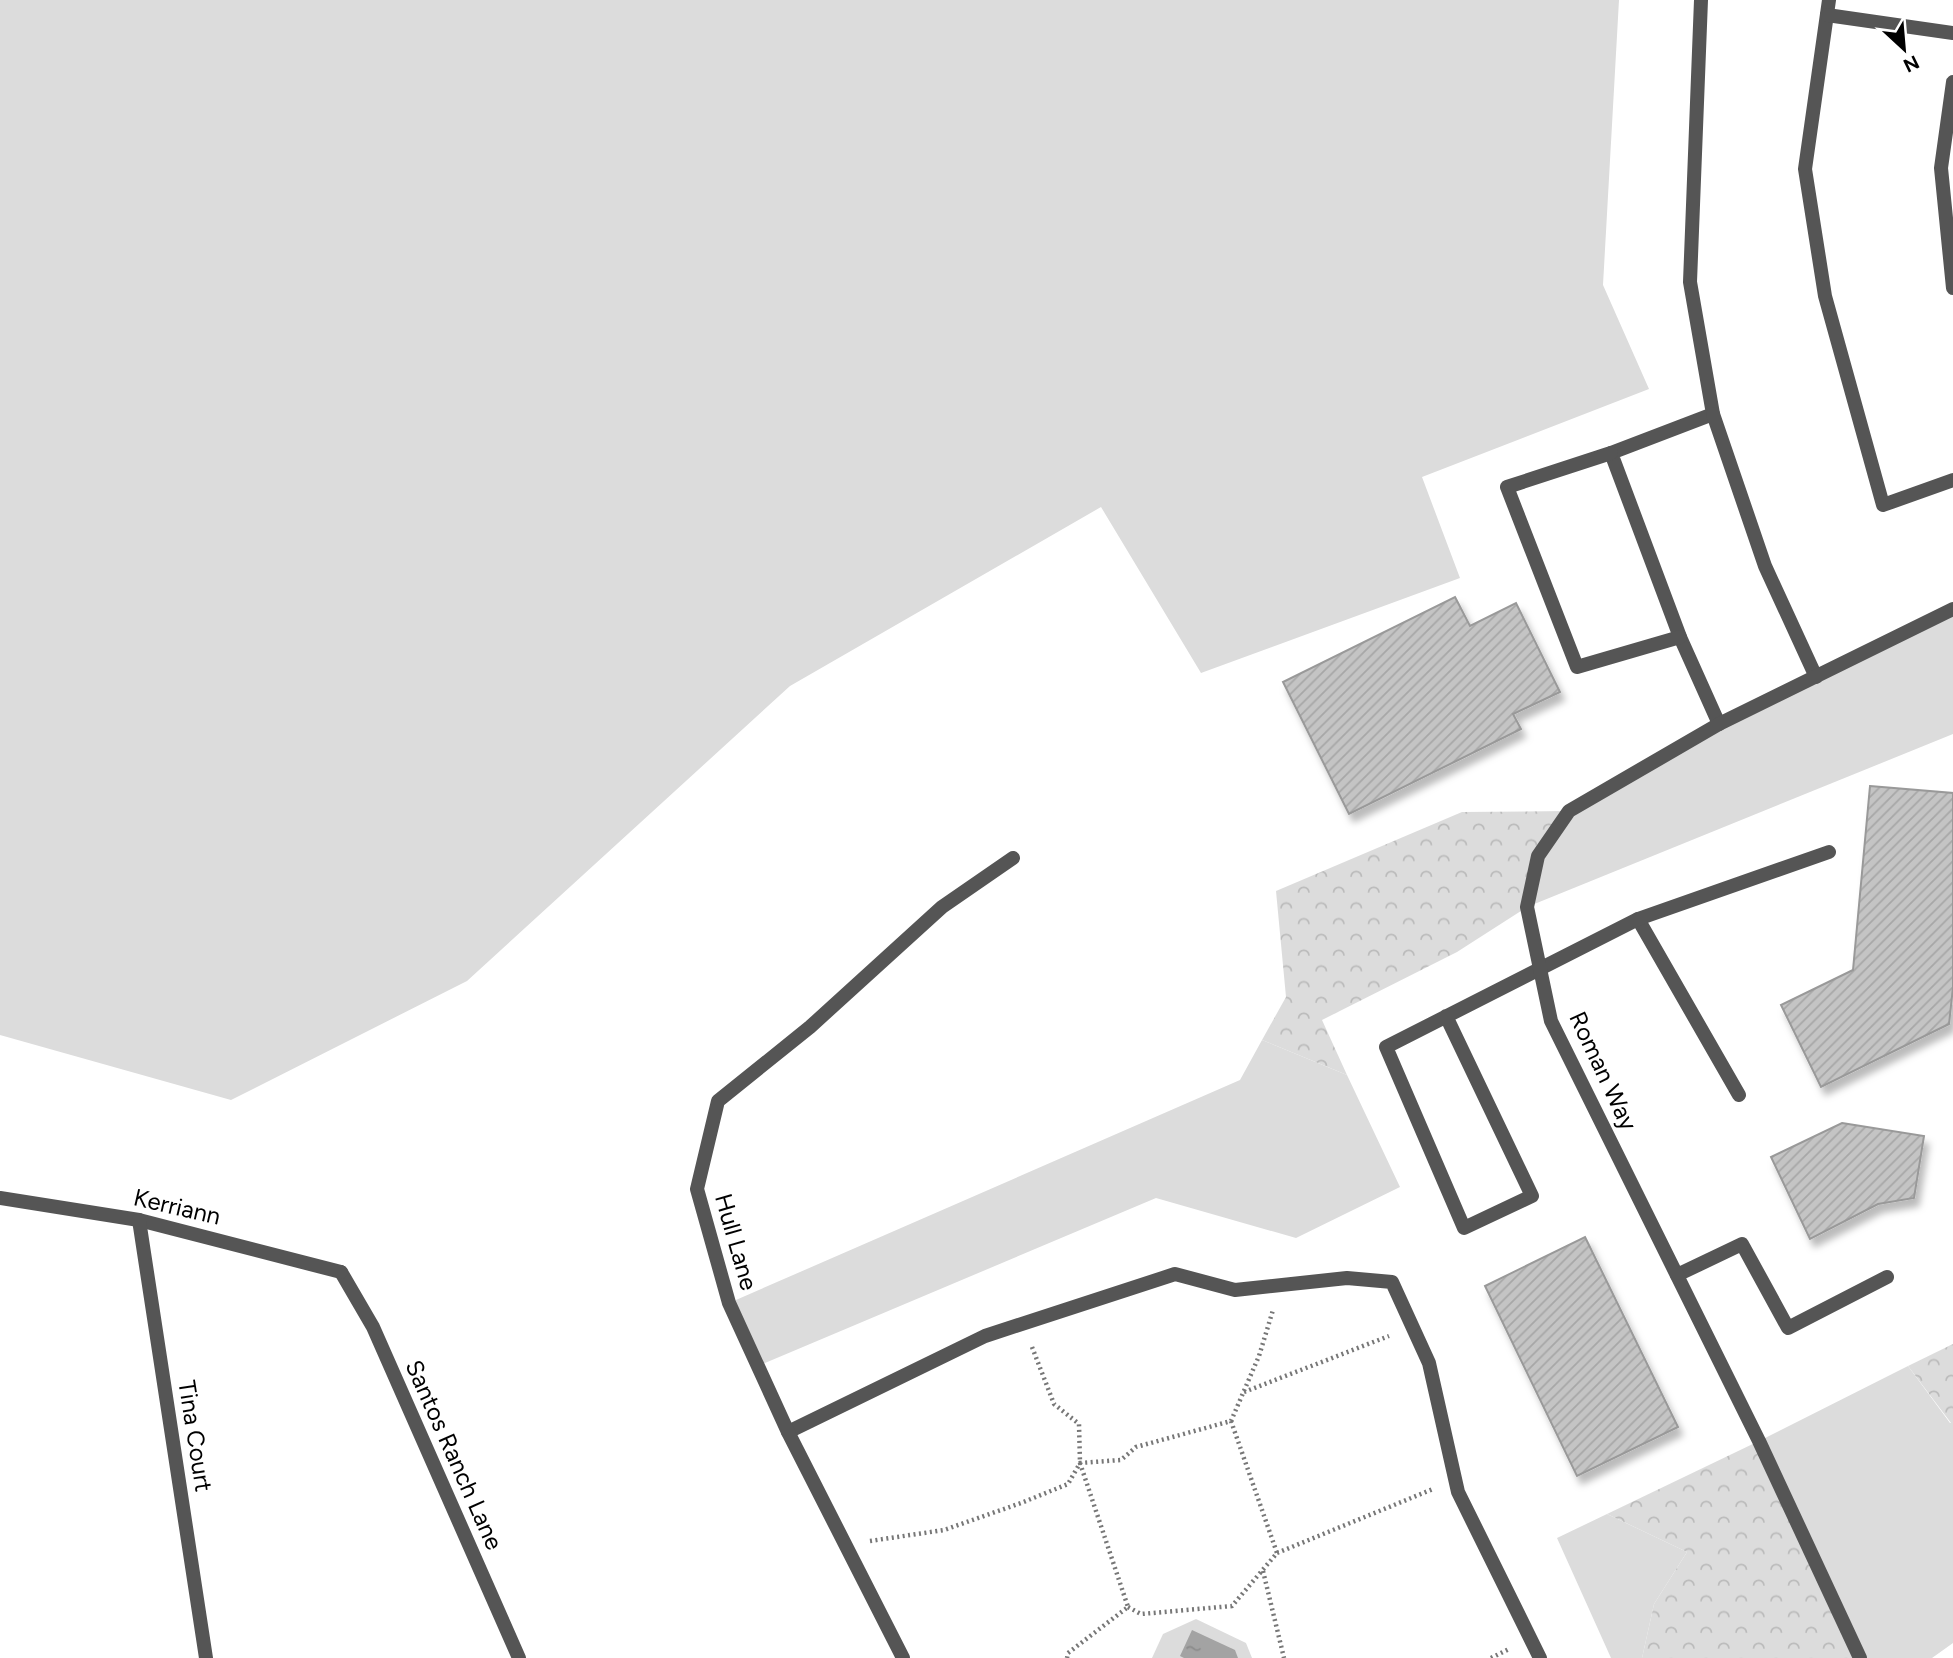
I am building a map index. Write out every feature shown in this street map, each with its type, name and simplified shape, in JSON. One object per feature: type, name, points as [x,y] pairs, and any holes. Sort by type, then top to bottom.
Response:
[{"type":"street","points":[[1700,0],[1690,282],[1713,414],[1765,566],[1816,677]]},
{"type":"street","points":[[1829,0],[1805,169],[1825,296],[1883,505],[1953,480]]},
{"type":"street","points":[[1827,15],[1953,33]]},
{"type":"street","points":[[1953,82],[1941,168],[1953,288]]},
{"type":"street","points":[[1681,637],[1577,667],[1507,487],[1611,453],[1713,414]]},
{"type":"street","points":[[1611,453],[1681,637],[1719,724]]},
{"type":"street","name":"Roman Way","points":[[1860,1658],[1759,1441],[1551,1021],[1527,907],[1538,856],[1569,811],[1719,724],[1953,609]]},
{"type":"street","points":[[1446,1016],[1532,1196],[1464,1228],[1386,1047],[1446,1016],[1540,968],[1638,919],[1829,852]]},
{"type":"street","name":"Hull Lane","points":[[904,1658],[788,1432],[729,1303],[697,1189],[718,1101],[810,1027],[942,907],[1013,858]]},
{"type":"street","points":[[1638,919],[1739,1095]]},
{"type":"street","name":"Kerriann","points":[[0,1198],[139,1220],[341,1272]]},
{"type":"street","name":"Tina Court","points":[[139,1220],[206,1658]]},
{"type":"street","points":[[1677,1275],[1742,1244],[1788,1328],[1888,1277]]},
{"type":"street","name":"Santos Ranch Lane","points":[[341,1272],[373,1327],[519,1658]]},
{"type":"street","points":[[788,1432],[985,1336],[1175,1274],[1235,1290],[1347,1278],[1392,1282],[1429,1363],[1458,1492],[1540,1658]]},
{"type":"path","points":[[1277,1553],[1231,1421],[1259,1356],[1280,1285]]},
{"type":"path","points":[[1022,1324],[1054,1404],[1079,1424],[1080,1463],[1128,1607],[1141,1614],[1232,1606],[1277,1553],[1430,1489],[1458,1492]]},
{"type":"path","points":[[1243,1392],[1413,1327]]},
{"type":"path","points":[[1080,1463],[1121,1460],[1136,1447],[1231,1421]]},
{"type":"path","points":[[845,1545],[944,1530],[1068,1484],[1080,1463]]},
{"type":"path","points":[[1263,1570],[1284,1658]]},
{"type":"path","points":[[1067,1658],[1068,1653],[1128,1607]]},
{"type":"green space","points":[[0,0],[1619,0],[1603,285],[1649,389],[1422,477],[1460,578],[1201,673],[1101,507],[790,686],[467,981],[231,1100],[0,1035]]},
{"type":"green space","points":[[1953,609],[1953,734],[1527,907],[1538,856],[1569,811],[1719,724]]},
{"type":"green space","points":[[1569,811],[1538,856],[1527,907],[1457,952],[1322,1020],[1347,1075],[1262,1040],[1286,997],[1276,891],[1462,812]]},
{"type":"green space","points":[[1262,1040],[1347,1075],[1400,1187],[1296,1238],[1156,1198],[758,1366],[729,1303],[1240,1080]]},
{"type":"green space","points":[[1953,1344],[1953,1423],[1951,1423],[1908,1366]]},
{"type":"green space","points":[[1908,1366],[1950,1423],[1953,1423],[1953,1643],[1932,1658],[1860,1658],[1759,1441]]},
{"type":"green space","points":[[1759,1441],[1860,1658],[1642,1658],[1654,1604],[1687,1552],[1607,1514]]},
{"type":"green space","points":[[1607,1514],[1687,1552],[1654,1604],[1642,1658],[1611,1658],[1557,1538]]},
{"type":"green space","points":[[1196,1619],[1246,1643],[1252,1658],[1152,1658],[1163,1634]]},
{"type":"water","points":[[1192,1630],[1235,1650],[1238,1658],[1180,1656]]},
{"type":"building","points":[[1455,597],[1470,626],[1516,603],[1560,692],[1513,714],[1521,729],[1349,814],[1283,682]]},
{"type":"building","points":[[1870,786],[1953,793],[1953,987],[1949,1024],[1821,1087],[1781,1005],[1853,970]]},
{"type":"building","points":[[1842,1123],[1924,1136],[1914,1198],[1878,1204],[1810,1239],[1771,1157]]},
{"type":"building","points":[[1585,1237],[1678,1427],[1577,1476],[1485,1286]]}]
